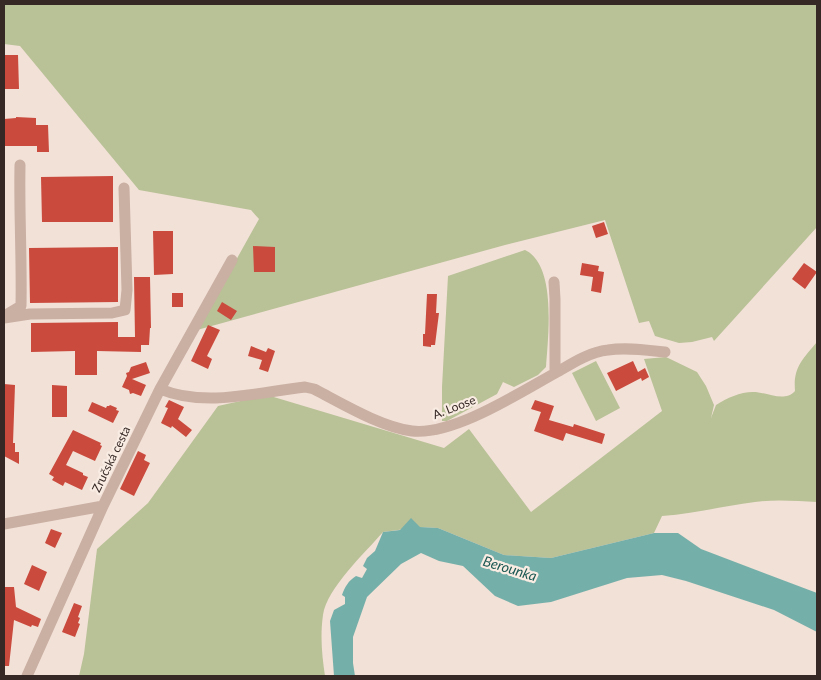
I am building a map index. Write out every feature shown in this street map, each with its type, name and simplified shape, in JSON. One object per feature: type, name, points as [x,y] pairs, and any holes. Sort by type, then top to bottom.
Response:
[{"type":"street","points":[[4,317],[21,306],[20,165]]},
{"type":"street","points":[[4,317],[30,314],[112,313],[125,310],[127,290],[124,188]]},
{"type":"street","name":"Zručská cesta","points":[[27,676],[103,506],[160,389],[232,260]]},
{"type":"street","points":[[554,282],[555,372]]},
{"type":"street","name":"A. Loose","points":[[160,389],[202,398],[305,387],[396,428],[415,431],[437,430],[468,419],[582,358],[607,350],[634,349],[665,352]]},
{"type":"street","points":[[4,524],[103,506]]},
{"type":"green space","points":[[4,4],[817,4],[817,227],[714,341],[712,337],[679,343],[655,336],[649,321],[639,323],[605,220],[505,245],[197,330],[259,219],[251,210],[139,190],[20,46],[4,44]]},
{"type":"green space","points":[[525,250],[535,258],[542,270],[546,286],[549,321],[546,367],[538,375],[514,387],[503,382],[497,394],[447,421],[442,421],[448,276]]},
{"type":"green space","points":[[817,342],[817,502],[763,501],[662,516],[654,533],[551,558],[504,555],[438,528],[420,527],[383,532],[339,582],[326,605],[322,631],[325,676],[79,676],[84,654],[97,549],[148,503],[218,406],[267,395],[444,448],[469,429],[531,512],[662,411],[644,359],[666,357],[697,372],[706,386],[714,405],[711,418],[716,405],[738,394],[758,392],[781,397],[791,394],[795,391],[797,369]]},
{"type":"green space","points":[[596,361],[620,408],[596,421],[572,373]]},
{"type":"water","name":"Berounka","points":[[411,518],[420,527],[438,528],[504,555],[551,558],[654,533],[678,533],[701,549],[817,593],[817,632],[774,610],[662,575],[627,578],[551,602],[518,606],[495,596],[463,566],[439,561],[421,553],[401,564],[367,597],[353,637],[355,676],[334,676],[330,621],[334,610],[345,604],[345,597],[342,595],[349,582],[356,576],[362,578],[367,569],[363,566],[367,558],[375,551],[383,532],[400,530]]},
{"type":"building","points":[[4,55],[18,55],[19,89],[4,89]]},
{"type":"building","points":[[16,117],[36,118],[36,125],[48,125],[49,152],[37,152],[37,146],[4,146],[4,119]]},
{"type":"building","points":[[113,176],[113,222],[42,222],[41,177]]},
{"type":"building","points":[[604,222],[608,234],[596,238],[592,226]]},
{"type":"building","points":[[153,231],[173,231],[173,274],[154,275]]},
{"type":"building","points":[[253,246],[275,247],[275,272],[254,272]]},
{"type":"building","points":[[118,247],[118,302],[30,303],[29,248]]},
{"type":"building","points":[[582,263],[599,266],[598,271],[604,272],[601,293],[591,291],[593,277],[580,275]]},
{"type":"building","points":[[804,263],[817,272],[805,289],[792,279]]},
{"type":"building","points":[[134,277],[150,277],[151,328],[149,345],[141,345],[141,352],[97,351],[97,375],[75,375],[75,351],[31,352],[31,323],[118,322],[118,337],[135,337]]},
{"type":"building","points":[[172,293],[183,293],[183,307],[172,307]]},
{"type":"building","points":[[427,294],[437,294],[436,313],[439,313],[435,345],[431,345],[431,347],[423,346]]},
{"type":"building","points":[[222,302],[237,311],[231,320],[217,311]]},
{"type":"building","points":[[208,325],[220,330],[207,356],[212,359],[208,369],[191,361]]},
{"type":"building","points":[[251,346],[266,352],[268,348],[275,351],[268,372],[259,369],[262,360],[248,356]]},
{"type":"building","points":[[633,361],[638,372],[645,368],[649,377],[642,381],[641,378],[616,391],[607,373]]},
{"type":"building","points":[[146,362],[150,373],[132,379],[146,385],[141,396],[133,393],[130,394],[129,390],[122,387],[127,376],[126,373],[129,372],[131,367]]},
{"type":"building","points":[[4,384],[15,385],[13,443],[15,443],[15,452],[19,452],[19,464],[4,456]]},
{"type":"building","points":[[52,385],[67,386],[67,417],[52,417]]},
{"type":"building","points":[[169,400],[184,407],[178,419],[192,430],[186,437],[172,426],[171,428],[161,423],[168,408],[165,407]]},
{"type":"building","points":[[535,400],[554,406],[549,420],[573,427],[574,424],[605,434],[602,444],[566,433],[563,441],[534,431],[541,412],[531,409]]},
{"type":"building","points":[[92,402],[106,408],[110,405],[117,408],[116,410],[119,411],[113,423],[88,411]]},
{"type":"building","points":[[73,430],[101,443],[100,445],[102,446],[95,461],[73,451],[66,465],[88,477],[82,490],[65,482],[63,486],[52,480],[54,477],[49,474]]},
{"type":"building","points":[[138,451],[146,455],[144,460],[150,463],[134,496],[120,489]]},
{"type":"building","points":[[51,529],[62,533],[55,548],[45,543]]},
{"type":"building","points":[[32,565],[47,572],[39,591],[24,584]]},
{"type":"building","points":[[4,587],[14,587],[16,607],[41,619],[38,627],[32,625],[31,627],[14,620],[9,666],[4,666]]},
{"type":"building","points":[[74,603],[82,606],[78,617],[80,618],[78,623],[80,624],[75,637],[62,632]]}]
